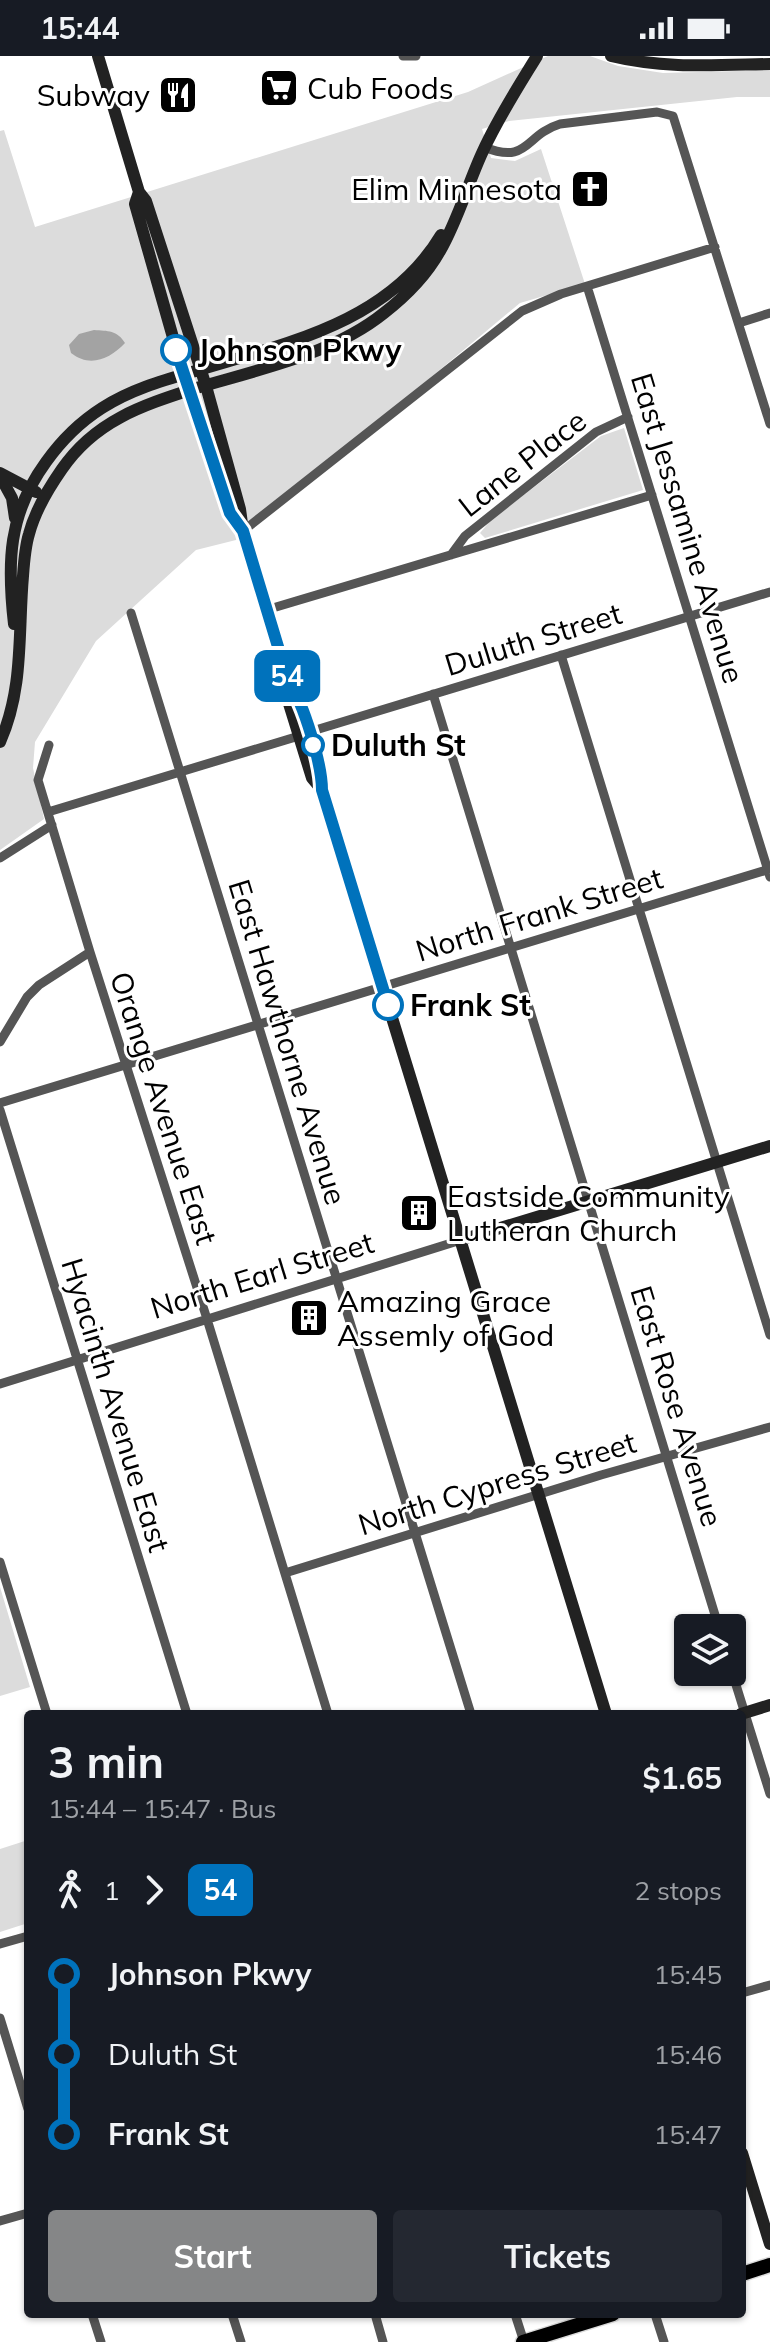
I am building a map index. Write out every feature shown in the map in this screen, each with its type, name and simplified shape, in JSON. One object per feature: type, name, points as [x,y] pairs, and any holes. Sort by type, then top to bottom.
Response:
[{"type":"main road","points":[[98,56],[139,192],[146,201],[206,386],[266,610],[289,683],[296,692],[304,734],[322,776],[322,790],[605,1710]]},
{"type":"main road","points":[[0,742],[11,718],[18,681],[29,534],[44,497],[71,456],[105,426],[143,405],[322,348],[344,339],[382,315],[427,271],[447,239],[484,147],[537,56]]},
{"type":"main road","points":[[611,56],[672,66],[770,64]]},
{"type":"main road","points":[[139,192],[135,204],[183,374],[230,513],[243,531]]},
{"type":"main road","points":[[19,655],[10,570],[16,522],[29,489],[54,451],[89,417],[132,392],[311,335],[362,312],[389,293],[422,262],[462,199]]},
{"type":"main road","points":[[0,475],[44,497]]},
{"type":"main road","points":[[0,475],[12,498],[16,522]]},
{"type":"main road","name":"North Earl Street","points":[[461,1240],[770,1146]]},
{"type":"main road","points":[[746,1713],[770,1705]]},
{"type":"main road","points":[[746,2166],[770,2244]]},
{"type":"main road","points":[[746,2273],[770,2265]]},
{"type":"main road","points":[[523,2342],[600,2318]]},
{"type":"street","points":[[403,56],[416,56]]},
{"type":"street","points":[[484,147],[514,153],[560,124],[663,112],[671,114],[675,118],[770,424]]},
{"type":"street","points":[[243,531],[522,311],[541,301],[715,247]]},
{"type":"street","name":"East Jessamine Avenue","points":[[587,286],[769,872]]},
{"type":"street","points":[[739,323],[770,313]]},
{"type":"street","name":"Lane Place","points":[[451,555],[465,536],[596,432],[628,417]]},
{"type":"street","name":"Lane Place","points":[[266,610],[652,495]]},
{"type":"street","name":"Duluth Street","points":[[48,812],[770,592]]},
{"type":"street","name":"East Hawthorne Avenue","points":[[131,613],[470,1710]]},
{"type":"street","points":[[561,655],[770,1335]]},
{"type":"street","name":"East Rose Avenue","points":[[433,694],[715,1614]]},
{"type":"street","name":"Orange Avenue East","points":[[49,745],[38,780],[327,1710]]},
{"type":"street","points":[[0,858],[52,825]]},
{"type":"street","name":"North Frank Street","points":[[0,1103],[769,872]]},
{"type":"street","points":[[0,1042],[27,997],[39,985],[90,952]]},
{"type":"street","name":"Hyacinth Avenue East","points":[[0,1110],[186,1710]]},
{"type":"street","name":"North Earl Street","points":[[0,1384],[461,1240]]},
{"type":"street","name":"North Cypress Street","points":[[285,1573],[539,1494],[770,1427]]},
{"type":"street","points":[[0,1562],[46,1710]]},
{"type":"street","points":[[736,1686],[742,1710]]},
{"type":"street","points":[[746,1723],[770,1794]]},
{"type":"street","points":[[0,1944],[24,1937]]},
{"type":"street","points":[[746,1992],[770,1985]]},
{"type":"street","points":[[0,2018],[24,2096]]},
{"type":"street","points":[[0,2221],[24,2214]]},
{"type":"street","points":[[93,2318],[101,2342]]},
{"type":"street","points":[[233,2318],[241,2342]]},
{"type":"street","points":[[376,2318],[383,2342]]},
{"type":"street","points":[[516,2318],[523,2342]]},
{"type":"street","points":[[656,2318],[664,2342]]},
{"type":"shaded area","points":[[548,56],[590,56],[618,66],[663,73],[770,70],[770,97],[737,97],[509,121],[482,129],[491,158],[515,161],[541,149],[585,284],[520,303],[236,540],[196,550],[96,641],[35,742],[33,768],[44,819],[0,850],[0,131],[4,130],[35,227],[468,92]]},
{"type":"shaded area","points":[[94,330],[115,333],[125,343],[100,360],[85,360],[71,353],[69,345],[79,334]]},
{"type":"shaded area","points":[[624,428],[643,490],[485,538],[480,533],[491,520],[601,436]]},
{"type":"shaded area","points":[[0,1587],[30,1687],[0,1696]]},
{"type":"shaded area","points":[[24,1841],[24,1924],[0,1932],[0,1849]]},
{"type":"bus line","name":"54","points":[[176,350],[230,513],[243,531],[289,683],[296,692],[309,732],[322,776],[322,790],[388,1005]]},
{"type":"place","name":"Cub Foods","points":[[279,88]]},
{"type":"place","name":"Subway","points":[[178,95]]},
{"type":"place","name":"Elim Minnesota","points":[[590,189]]},
{"type":"place","name":"Johnson Pkwy","points":[[176,350]]},
{"type":"place","name":"Duluth St","points":[[313,745]]},
{"type":"place","name":"Frank St","points":[[388,1005]]},
{"type":"place","name":"Eastside Community Lutheran Church","points":[[419,1213]]},
{"type":"place","name":"Amazing Grace Assemly of God","points":[[309,1318]]}]
